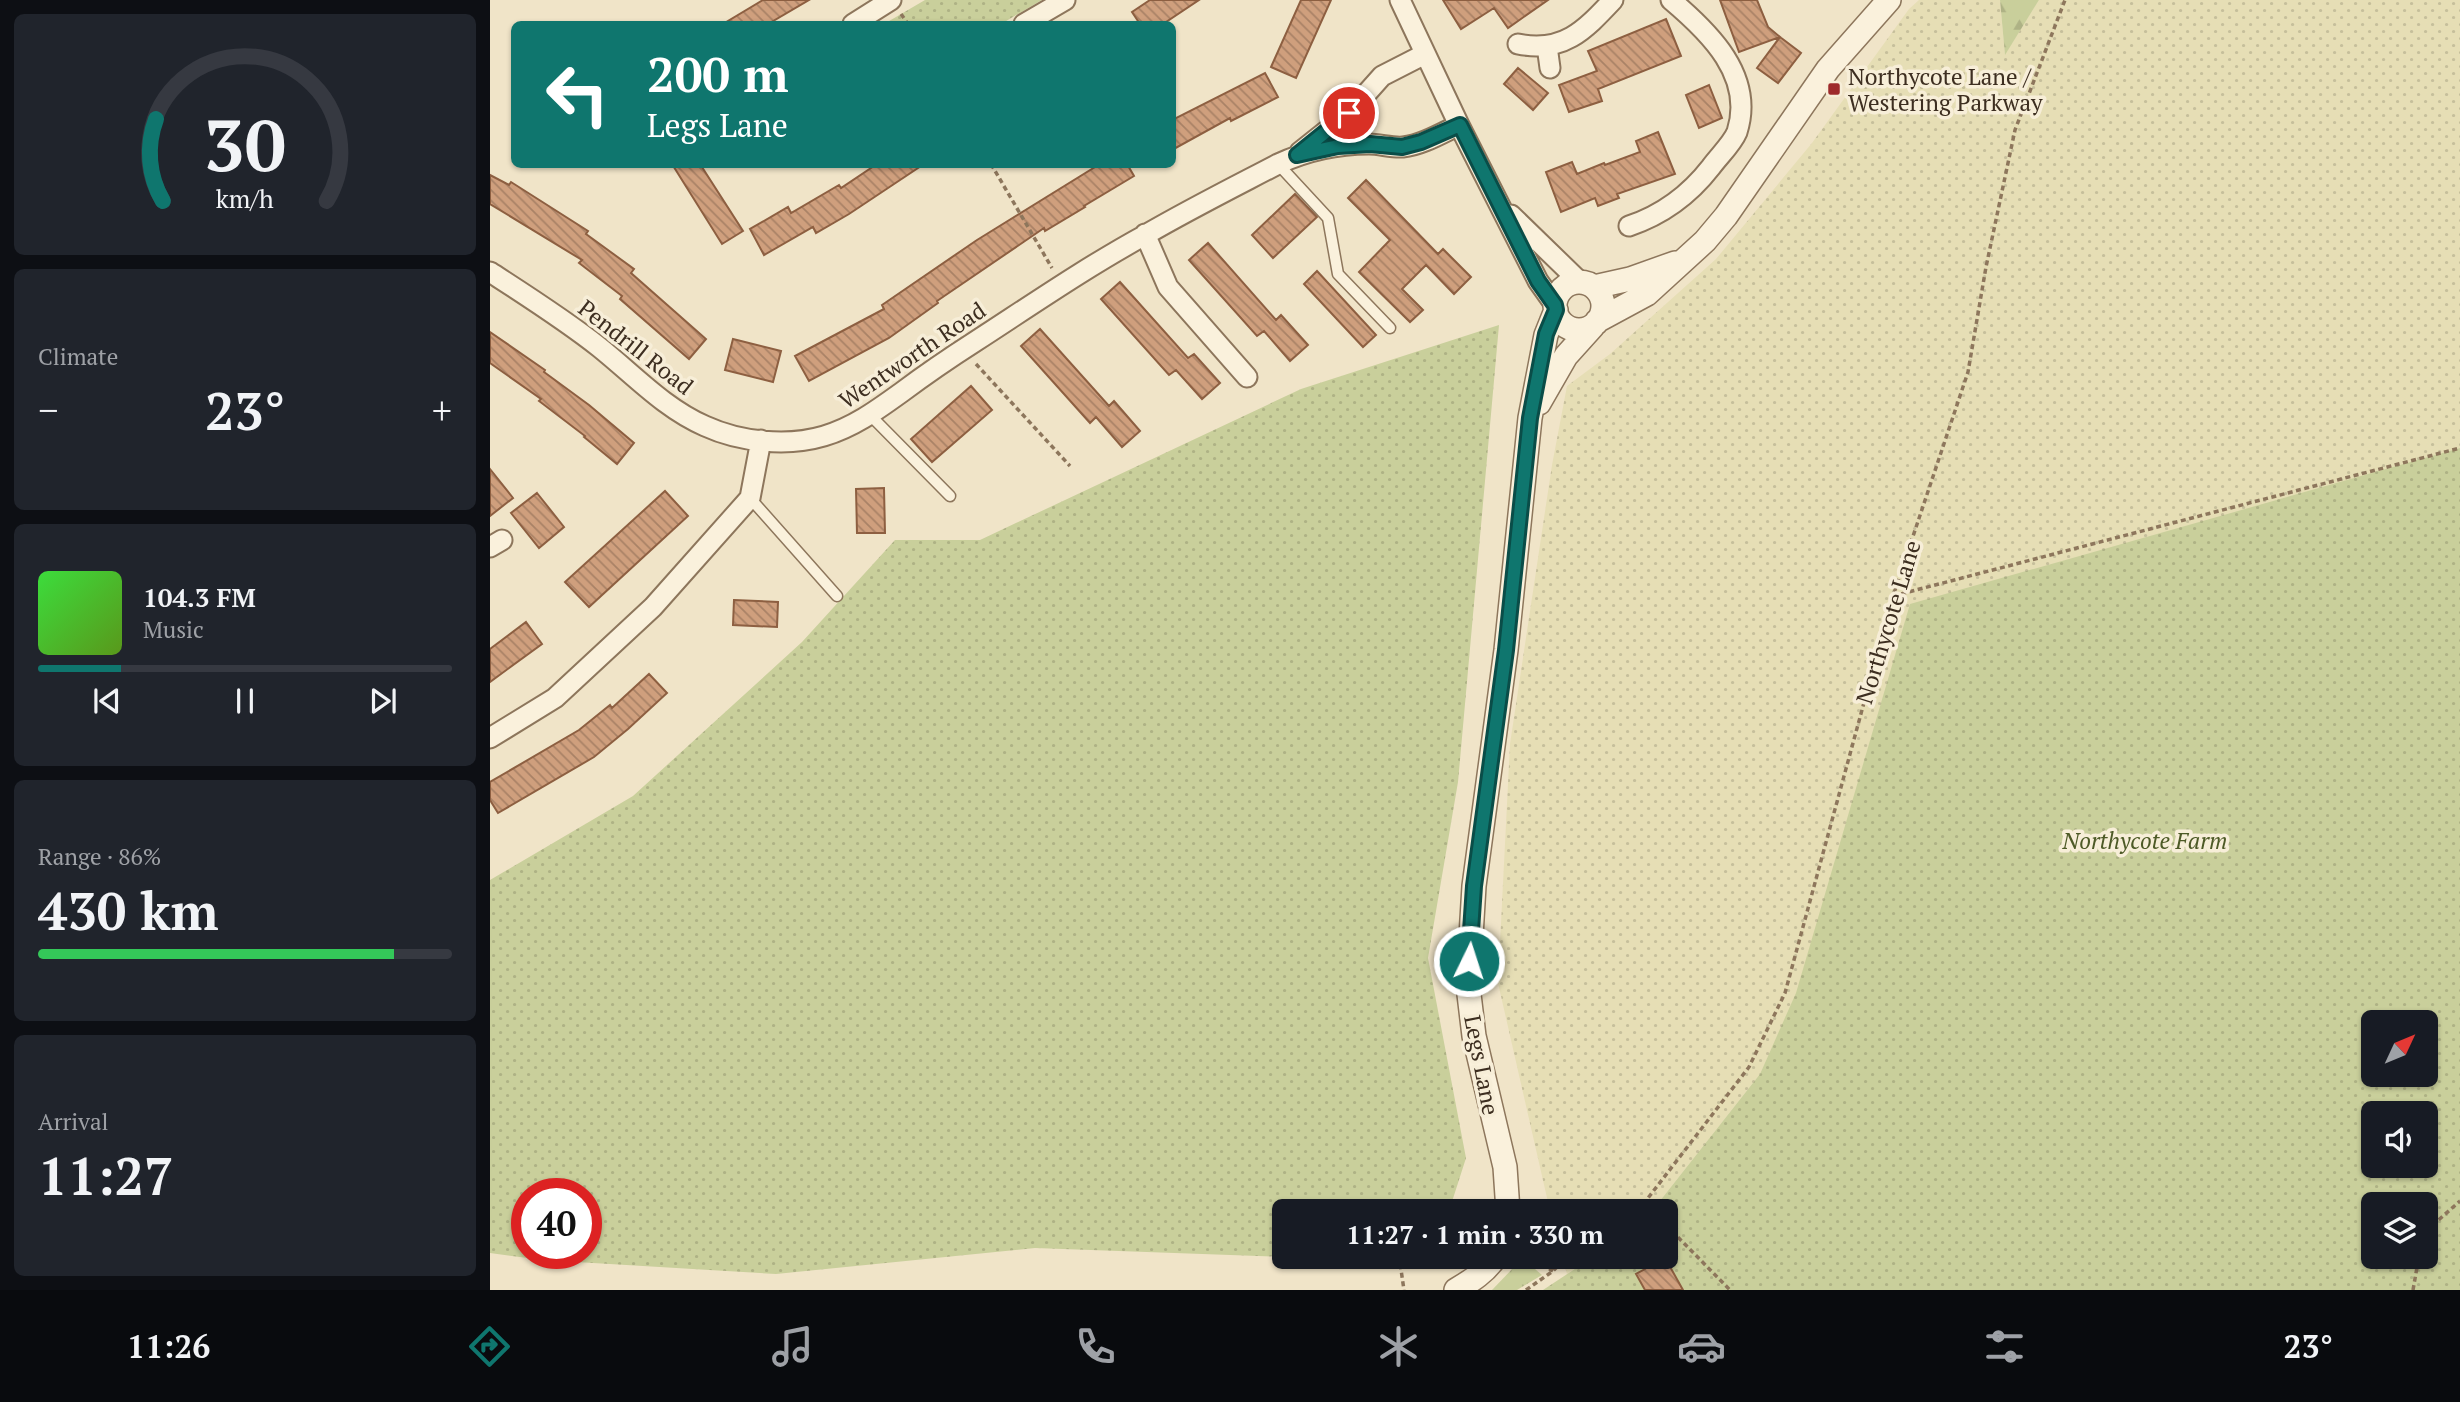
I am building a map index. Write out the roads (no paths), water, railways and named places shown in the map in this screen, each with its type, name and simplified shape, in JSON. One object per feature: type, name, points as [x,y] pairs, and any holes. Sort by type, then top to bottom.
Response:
[{"type":"street","points":[[858,21],[891,0]]},
{"type":"street","points":[[1029,21],[1065,0]]},
{"type":"street","points":[[1400,0],[1538,281],[1564,324],[1570,328],[1586,329],[1647,295],[1705,240],[1726,216],[1828,69],[1889,0]]},
{"type":"street","points":[[1518,44],[1536,48],[1559,44],[1587,27],[1613,0]]},
{"type":"street","points":[[1629,226],[1653,218],[1705,175],[1736,135],[1742,107],[1727,58],[1703,27],[1671,0]]},
{"type":"street","points":[[1547,46],[1550,68]]},
{"type":"street","name":"Wentworth Road","points":[[1297,155],[1349,113],[1382,76],[1425,54]]},
{"type":"street","name":"Wentworth Road","points":[[761,440],[792,442],[822,437],[871,416],[963,349],[1145,234],[1297,155],[1338,146],[1370,144],[1402,147],[1460,125]]},
{"type":"street","points":[[1500,205],[1600,294],[1602,313],[1595,324]]},
{"type":"street","points":[[1145,234],[1168,287],[1247,377]]},
{"type":"street","points":[[1556,308],[1563,288],[1571,283],[1630,279],[1681,261]]},
{"type":"street","name":"Pendrill Road","points":[[490,272],[600,347],[656,396],[685,416],[706,427],[734,436],[761,440]]},
{"type":"street","name":"Legs Lane","points":[[1507,1199],[1505,1167],[1474,1036],[1468,986],[1474,886],[1506,650],[1530,418],[1546,334],[1556,308]]},
{"type":"street","name":"Legs Lane","points":[[1530,418],[1566,356],[1595,324]]},
{"type":"street","points":[[490,738],[555,698],[653,607],[750,498],[761,440]]},
{"type":"street","points":[[1455,1290],[1485,1269]]},
{"type":"lane","points":[[1278,164],[1328,218],[1338,274],[1390,328]]},
{"type":"lane","points":[[871,416],[950,496]]},
{"type":"lane","points":[[750,498],[837,596]]},
{"type":"place","name":"Northycote Lane / Westering Parkway","points":[[1834,89]]},
{"type":"park label","name":"Northycote Farm","points":[[2145,840]]}]
